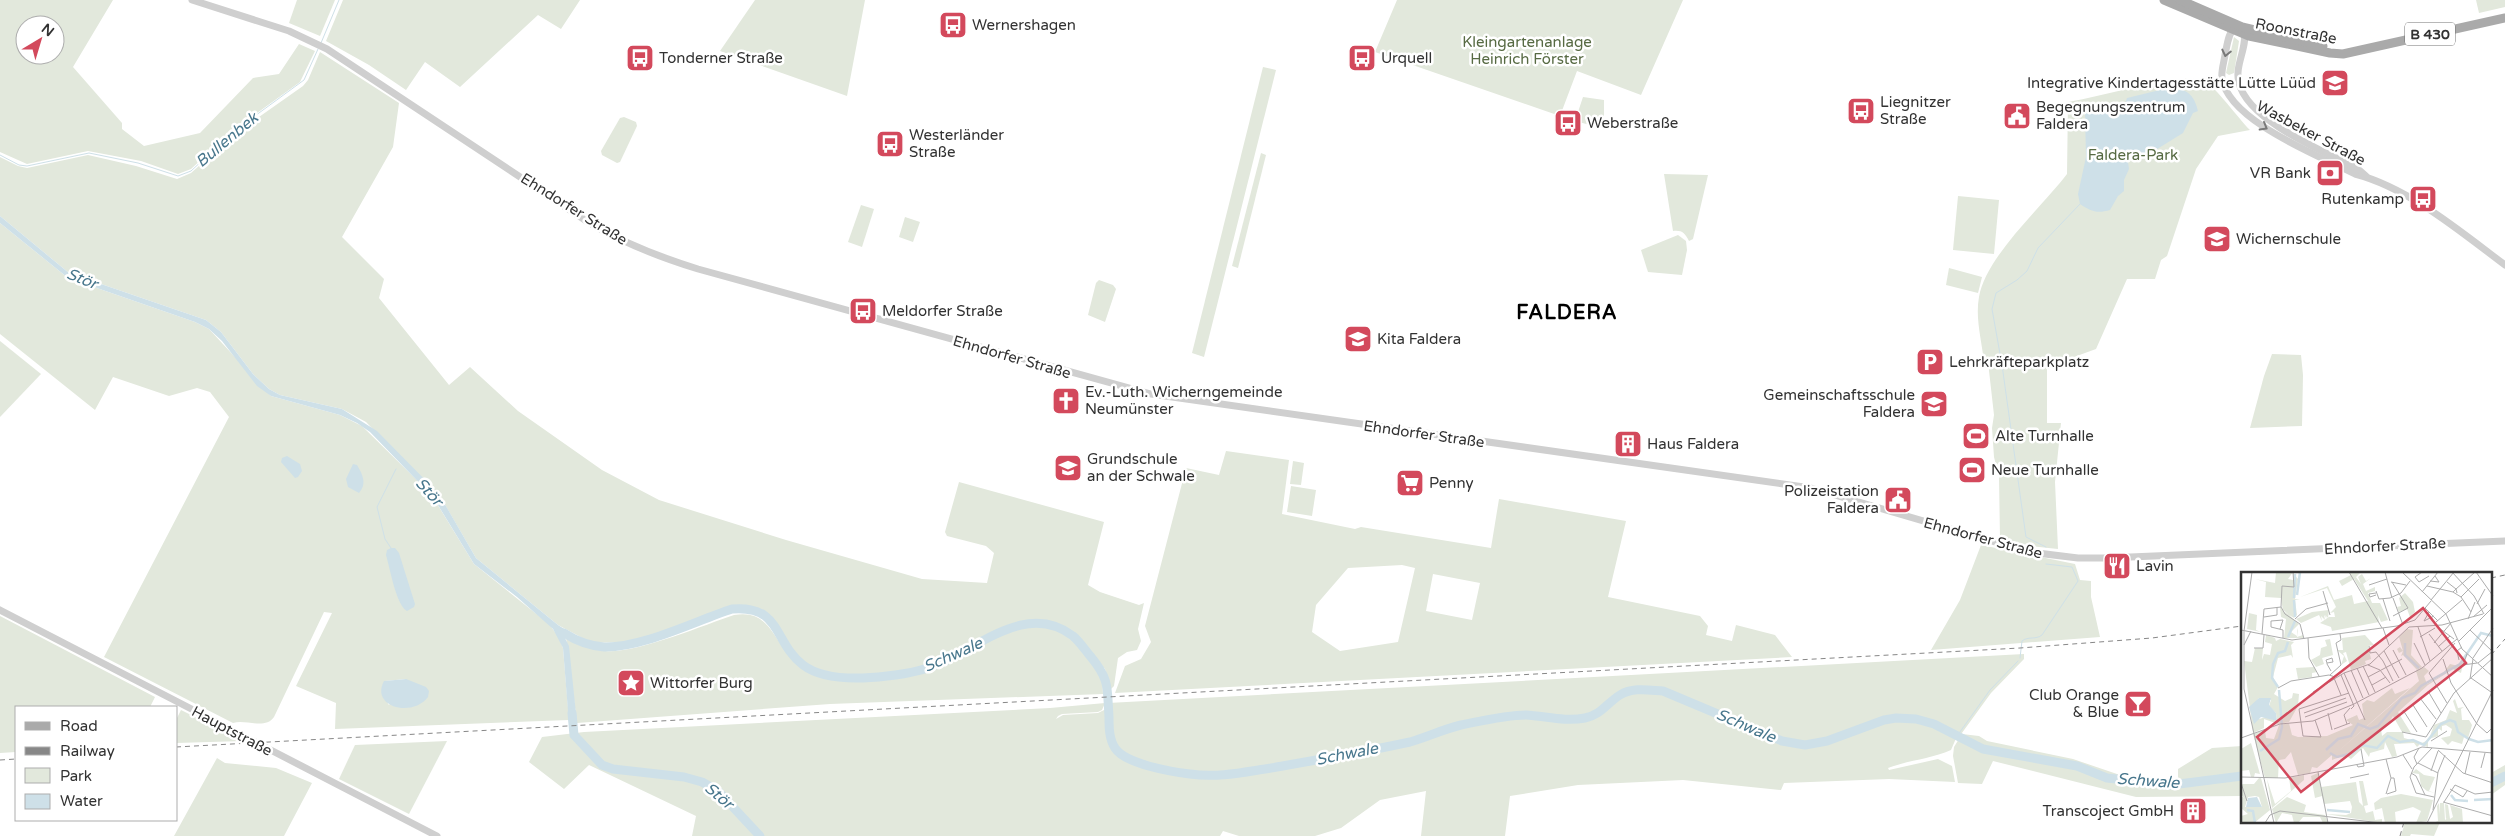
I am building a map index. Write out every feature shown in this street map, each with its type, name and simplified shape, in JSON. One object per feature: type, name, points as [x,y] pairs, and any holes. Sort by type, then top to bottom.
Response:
[{"type":"main road","name":"B 430","points":[[2164,0],[2239,29]]},
{"type":"main road","name":"B 430","points":[[2180,0],[2239,29]]},
{"type":"main road","name":"Roonstraße","points":[[2239,29],[2304,50],[2343,54],[2505,18]]},
{"type":"street","name":"Ehndorfer Straße","points":[[192,0],[240,14],[314,42],[327,49],[588,222],[614,238],[646,253],[1151,394],[1811,488],[1994,543],[2052,556],[2107,558],[2505,541]]},
{"type":"street","name":"Wasbeker Straße","points":[[2239,29],[2222,77],[2230,94],[2244,113],[2265,128],[2355,174],[2366,177],[2447,221],[2505,265]]},
{"type":"street","name":"Wasbeker Straße","points":[[2239,29],[2238,78],[2240,86],[2254,108],[2269,120],[2357,168],[2366,177]]},
{"type":"street","name":"Hauptstraße","points":[[0,610],[437,836]]},
{"type":"green space","points":[[0,0],[113,0],[73,67],[122,123],[122,129],[144,146],[200,133],[253,78],[279,74],[299,44],[315,51],[300,82],[232,131],[191,169],[178,174],[141,161],[88,151],[27,164],[0,152]]},
{"type":"green space","points":[[297,0],[335,0],[320,36],[289,23]]},
{"type":"green space","points":[[343,0],[580,0],[561,29],[538,15],[460,87],[425,62],[406,90],[369,65],[326,41]]},
{"type":"green space","points":[[755,0],[865,0],[847,96],[720,51]]},
{"type":"green space","name":"Kleingartenanlage Heinrich Förster","points":[[1397,0],[1683,0],[1641,95],[1577,71],[1560,116],[1375,52]]},
{"type":"green space","points":[[2476,0],[2505,0],[2505,7],[2479,13]]},
{"type":"green space","points":[[2234,37],[2239,41],[2234,73],[2229,75],[2226,73]]},
{"type":"green space","points":[[320,52],[399,103],[393,147],[342,237],[384,279],[379,298],[449,385],[470,367],[518,411],[602,470],[659,500],[786,540],[922,579],[987,583],[994,553],[986,546],[947,536],[945,532],[959,482],[1104,522],[1088,585],[1100,592],[1139,605],[1144,603],[1138,629],[1141,641],[1137,650],[1127,652],[1118,658],[1114,686],[1110,690],[1105,669],[1078,637],[1062,626],[1102,677],[1103,694],[830,704],[577,723],[566,637],[595,649],[618,651],[651,644],[734,615],[744,614],[753,616],[765,623],[791,657],[801,668],[804,666],[788,649],[778,630],[763,613],[747,608],[732,609],[623,645],[620,642],[592,643],[558,625],[476,558],[444,503],[366,422],[342,409],[280,395],[269,389],[253,374],[221,332],[206,320],[69,273],[0,216],[0,157],[18,166],[27,168],[88,155],[136,166],[177,179],[191,173],[235,134],[303,86],[308,80]]},
{"type":"green space","points":[[1263,67],[1276,70],[1204,357],[1192,353]]},
{"type":"green space","name":"Faldera-Park","points":[[2181,79],[2199,79],[2204,81],[2221,96],[2250,130],[2218,136],[2196,169],[2167,256],[2161,260],[2155,279],[2127,279],[2096,349],[2074,357],[2047,359],[2047,423],[2061,423],[2055,482],[2058,549],[2030,546],[2000,539],[1999,477],[1994,457],[1992,428],[1994,415],[1988,362],[1984,362],[1978,322],[1979,297],[1984,281],[2003,249],[2067,174],[2068,102],[2153,83]]},
{"type":"green space","points":[[1583,97],[1604,100],[1604,125],[1590,125],[1575,121]]},
{"type":"green space","points":[[624,117],[636,122],[637,126],[620,162],[617,163],[602,155],[601,151],[620,118]]},
{"type":"green space","points":[[1261,153],[1266,155],[1238,268],[1232,266]]},
{"type":"green space","points":[[1664,174],[1708,175],[1693,239],[1689,241],[1683,233],[1673,231]]},
{"type":"green space","points":[[1958,196],[1999,200],[1994,254],[1953,250]]},
{"type":"green space","points":[[861,205],[874,209],[862,247],[848,242]]},
{"type":"green space","points":[[905,217],[920,222],[913,242],[899,237]]},
{"type":"green space","points":[[0,223],[68,278],[195,322],[209,329],[271,396],[340,415],[362,426],[431,494],[474,564],[549,624],[558,636],[563,648],[569,720],[335,729],[336,703],[296,686],[332,613],[324,612],[274,717],[266,723],[233,723],[104,657],[229,417],[210,392],[197,388],[169,396],[113,377],[95,410],[0,334]],"holes":[[[406,679],[389,705],[382,690],[383,684],[385,681]]]},
{"type":"green space","points":[[1678,235],[1686,241],[1687,250],[1682,275],[1648,272],[1641,250]]},
{"type":"green space","points":[[1949,268],[1982,277],[1978,293],[1946,285]]},
{"type":"green space","points":[[1099,280],[1113,285],[1116,289],[1105,322],[1088,315],[1096,283]]},
{"type":"green space","points":[[0,341],[41,374],[0,417]]},
{"type":"green space","points":[[2272,354],[2301,355],[2303,375],[2302,426],[2250,428]]},
{"type":"green space","points":[[1226,451],[1289,460],[1282,514],[1355,529],[1361,527],[1491,548],[1499,499],[1626,521],[1608,597],[1700,616],[1708,626],[1706,635],[1732,641],[1736,625],[1775,635],[1792,657],[1115,693],[1125,666],[1141,659],[1151,642],[1145,626],[1186,468],[1219,475]],"holes":[[[1402,565],[1415,568],[1398,642],[1340,651],[1312,632],[1316,605],[1348,568]],[[1433,574],[1480,583],[1472,620],[1426,611]]]},
{"type":"green space","points":[[1293,461],[1304,463],[1301,485],[1290,484]]},
{"type":"green space","points":[[1291,486],[1316,490],[1312,516],[1287,512]]},
{"type":"green space","points":[[1981,545],[2075,564],[2080,580],[2091,581],[2091,597],[2100,637],[1931,650],[1960,600]]},
{"type":"green space","points":[[0,616],[155,697],[150,706],[15,706],[15,752],[0,753]]},
{"type":"green space","points":[[2024,654],[2024,659],[1991,693],[1959,737],[1957,736],[1951,750],[1888,768],[1889,770],[1938,759],[1952,766],[1955,782],[1889,779],[1784,783],[1781,790],[1683,780],[1578,785],[1510,796],[1505,836],[1421,836],[1426,791],[1380,800],[1341,828],[1315,836],[1239,836],[1223,831],[1220,836],[692,836],[696,816],[589,765],[564,789],[529,762],[542,737],[584,732],[1050,708],[1105,703],[1102,710],[1098,712],[1062,714],[1056,719],[1063,715],[1098,713],[1108,708],[1108,703]]},
{"type":"green space","points":[[181,710],[243,741],[178,743],[178,716]]},
{"type":"green space","points":[[1962,734],[1979,736],[1987,741],[2073,759],[2117,774],[2178,779],[2178,769],[2212,748],[2241,746],[2241,796],[2136,797],[1993,761],[1982,784],[1958,783],[1953,756],[1954,747]]},
{"type":"green space","points":[[447,741],[409,814],[339,779],[355,745]]},
{"type":"green space","points":[[217,758],[225,763],[276,768],[312,783],[284,836],[174,836]]},
{"type":"green space","points":[[2505,765],[2505,785],[2492,794],[2492,772]]},
{"type":"green space","points":[[2404,824],[2439,824],[2434,836],[2411,834],[2410,836],[2401,836]]},
{"type":"water","points":[[2168,88],[2179,89],[2188,93],[2194,100],[2198,111],[2193,113],[2183,133],[2141,159],[2127,155],[2129,169],[2124,180],[2124,191],[2118,196],[2110,210],[2094,211],[2080,204],[2078,194],[2086,157],[2085,114],[2095,107],[2104,107],[2122,113],[2127,98]]},
{"type":"water","points":[[0,216],[69,273],[206,320],[221,332],[253,374],[269,389],[280,395],[342,409],[377,431],[439,494],[476,558],[558,625],[574,635],[572,640],[565,638],[569,646],[577,723],[569,724],[563,648],[553,629],[517,597],[474,564],[433,497],[370,432],[340,415],[271,396],[257,386],[222,341],[209,329],[195,322],[68,278],[0,223]]},
{"type":"water","points":[[287,456],[300,464],[302,471],[298,477],[295,478],[281,462],[282,458]]},
{"type":"water","points":[[353,464],[357,465],[363,479],[363,486],[359,493],[348,487],[346,479]]},
{"type":"water","points":[[395,548],[399,553],[415,604],[414,607],[407,611],[397,594],[386,555],[387,550]]},
{"type":"water","points":[[406,679],[426,687],[429,691],[428,697],[412,707],[395,707],[383,697],[381,690],[384,681]]},
{"type":"waterway","name":"Bullenbek","points":[[321,43],[339,0]]},
{"type":"waterway","name":"Bullenbek","points":[[0,155],[19,165],[27,166],[89,153],[138,163],[178,176],[191,171],[233,132],[304,80],[318,49]]},
{"type":"waterway","points":[[2046,547],[2026,537],[2002,365],[1992,309],[1996,293],[2017,280],[2027,271],[2038,248],[2080,204]]},
{"type":"waterway","points":[[391,548],[385,539],[377,507],[396,469]]},
{"type":"waterway","points":[[2020,658],[2022,641],[2042,635],[2078,581],[2072,567],[2046,564]]},
{"type":"waterway","name":"Schwale","points":[[564,633],[593,645],[604,647],[619,646],[651,639],[732,609],[748,609],[760,613],[769,619],[793,656],[803,665],[821,674],[855,678],[894,675],[924,669],[945,661],[1008,629],[1024,624],[1040,623],[1057,627],[1076,638],[1102,672],[1107,691],[1110,737],[1120,754],[1138,763],[1200,775],[1241,773],[1358,753],[1410,742],[1455,727],[1502,717],[1526,715],[1563,719],[1585,718],[1600,712],[1615,698],[1625,692],[1641,690],[1663,691],[1782,741],[1805,745],[1827,741],[1884,720],[1896,718],[1916,719],[1934,724],[1983,749],[2077,766],[2107,778],[2171,785],[2241,776]]},
{"type":"waterway","points":[[1957,736],[1990,690],[2018,661]]},
{"type":"waterway","name":"Stör","points":[[572,713],[574,735],[602,765],[613,769],[684,777],[702,782],[718,791],[760,836]]},
{"type":"waterway","name":"Schwale","points":[[2492,782],[2505,776]]},
{"type":"railway","points":[[2492,578],[2505,575]]},
{"type":"railway","points":[[178,747],[2020,648],[2152,638],[2241,626]]},
{"type":"railway","points":[[2492,654],[2505,639]]},
{"type":"railway","points":[[0,760],[15,759]]},
{"type":"railway","points":[[2400,836],[2403,824]]},
{"type":"place","name":"Wernershagen","points":[[953,25]]},
{"type":"place","name":"Tonderner Straße","points":[[640,58]]},
{"type":"place","name":"Urquell","points":[[1362,58]]},
{"type":"place","name":"Integrative Kindertagesstätte Lütte Lüüd","points":[[2335,83]]},
{"type":"place","name":"Liegnitzer Straße","points":[[1861,111]]},
{"type":"place","name":"Begegnungszentrum Faldera","points":[[2017,116]]},
{"type":"place","name":"Weberstraße","points":[[1568,123]]},
{"type":"place","name":"Westerländer Straße","points":[[890,144]]},
{"type":"place","name":"VR Bank","points":[[2330,173]]},
{"type":"place","name":"Rutenkamp","points":[[2423,199]]},
{"type":"place","name":"Wichernschule","points":[[2217,239]]},
{"type":"place","name":"Meldorfer Straße","points":[[863,311]]},
{"type":"place","name":"Kita Faldera","points":[[1358,339]]},
{"type":"place","name":"Lehrkräfteparkplatz","points":[[1930,362]]},
{"type":"place","name":"Ev.-Luth. Wicherngemeinde Neumünster","points":[[1066,401]]},
{"type":"place","name":"Gemeinschaftsschule Faldera","points":[[1934,404]]},
{"type":"place","name":"Alte Turnhalle","points":[[1976,436]]},
{"type":"place","name":"Haus Faldera","points":[[1628,444]]},
{"type":"place","name":"Grundschule an der Schwale","points":[[1068,468]]},
{"type":"place","name":"Neue Turnhalle","points":[[1972,470]]},
{"type":"place","name":"Penny","points":[[1410,483]]},
{"type":"place","name":"Polizeistation Faldera","points":[[1898,500]]},
{"type":"place","name":"Lavin","points":[[2117,566]]},
{"type":"place","name":"Wittorfer Burg","points":[[631,683]]},
{"type":"place","name":"Club Orange & Blue","points":[[2138,704]]},
{"type":"place","name":"Transcoject GmbH","points":[[2193,811]]},
{"type":"district","name":"FALDERA","points":[[1567,313]]}]
